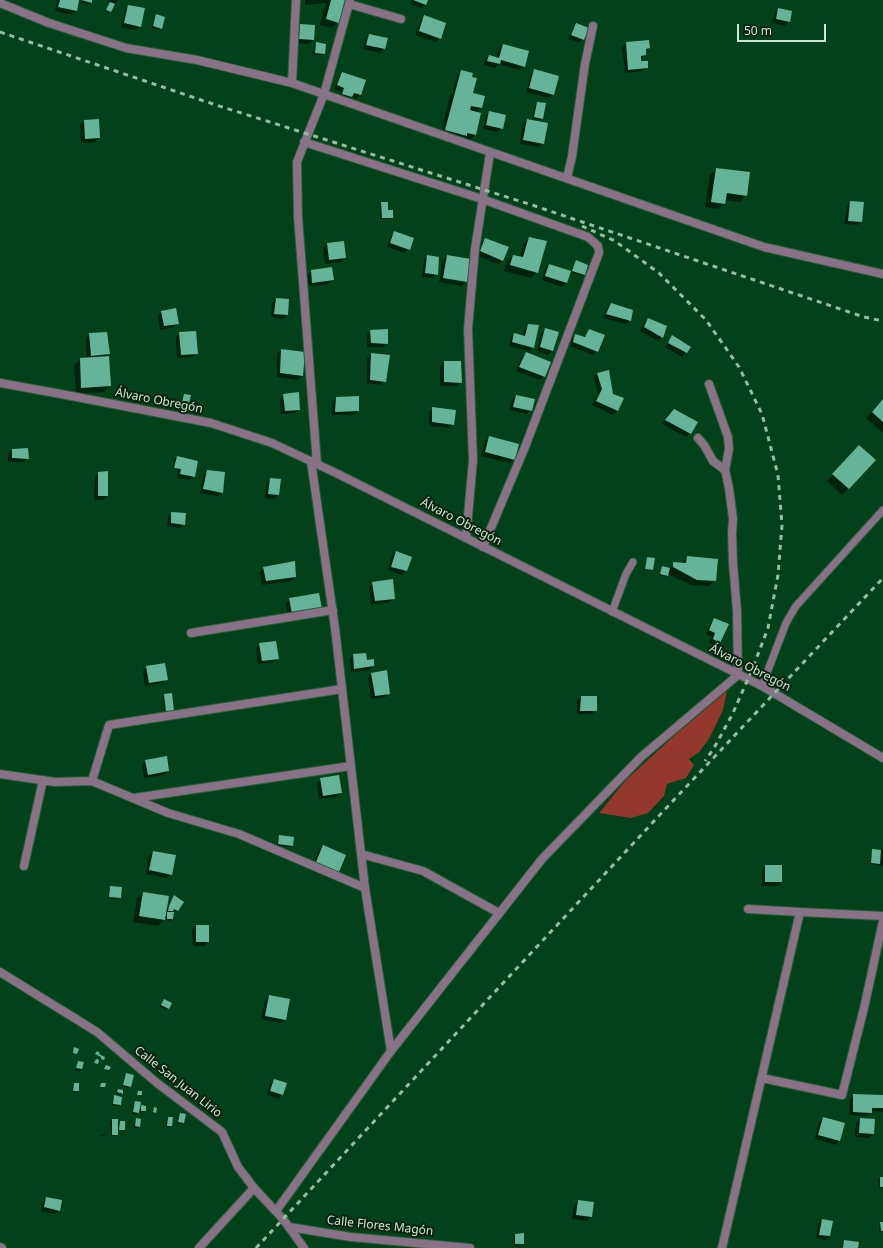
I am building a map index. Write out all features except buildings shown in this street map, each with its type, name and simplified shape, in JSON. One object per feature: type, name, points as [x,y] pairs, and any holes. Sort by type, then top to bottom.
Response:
[{"type":"street","points":[[292,83],[296,0]]},
{"type":"street","points":[[391,1052],[365,888],[314,463],[298,217],[297,162],[324,94],[350,2],[401,19]]},
{"type":"street","points":[[0,3],[48,23],[126,48],[197,60],[292,83],[764,247],[883,274]]},
{"type":"street","points":[[567,178],[572,156],[585,64],[593,26]]},
{"type":"street","points":[[304,142],[482,199],[588,237],[598,246],[599,253],[525,446],[483,547]]},
{"type":"street","points":[[466,538],[473,460],[468,329],[475,248],[490,153]]},
{"type":"street","name":"Álvaro Obregón","points":[[0,383],[211,423],[272,443],[762,686],[883,758]]},
{"type":"street","points":[[276,1211],[391,1052],[542,859],[641,757],[738,675],[737,611],[732,533],[733,519],[725,470],[729,449],[728,437],[709,384]]},
{"type":"street","points":[[698,438],[704,445],[713,461],[725,470]]},
{"type":"street","points":[[191,634],[332,610]]},
{"type":"street","points":[[92,781],[109,725],[342,689]]},
{"type":"street","points":[[133,798],[351,766]]},
{"type":"street","points":[[0,774],[55,782],[92,781],[168,813],[239,834],[365,888]]},
{"type":"street","points":[[24,866],[43,780]]},
{"type":"street","points":[[361,854],[423,871],[499,913]]},
{"type":"street","points":[[748,909],[883,916]]},
{"type":"street","points":[[722,1248],[800,912]]},
{"type":"street","points":[[762,1078],[842,1095],[864,1008],[883,921]]},
{"type":"street","name":"Calle San Juan Lirio","points":[[0,972],[97,1032],[157,1083],[222,1132],[238,1167],[254,1188],[276,1211],[304,1248]]},
{"type":"street","points":[[199,1248],[254,1188]]},
{"type":"street","name":"Calle Flores Magón","points":[[289,1227],[351,1237],[470,1248]]},
{"type":"lane","points":[[762,686],[786,623],[796,606],[883,510]]},
{"type":"lane","points":[[612,612],[626,574],[633,562]]},
{"type":"shaded area","points":[[727,691],[723,710],[709,739],[699,752],[689,759],[694,765],[686,778],[667,784],[664,796],[648,813],[631,818],[599,813],[626,780],[675,735]]},
{"type":"railway","points":[[0,32],[213,104],[532,205],[864,317],[883,321]]},
{"type":"railway","points":[[582,226],[615,241],[659,273],[706,320],[739,367],[762,414],[778,475],[782,525],[778,575],[768,628],[752,670],[732,715],[705,761]]},
{"type":"railway","points":[[256,1248],[883,578]]}]
